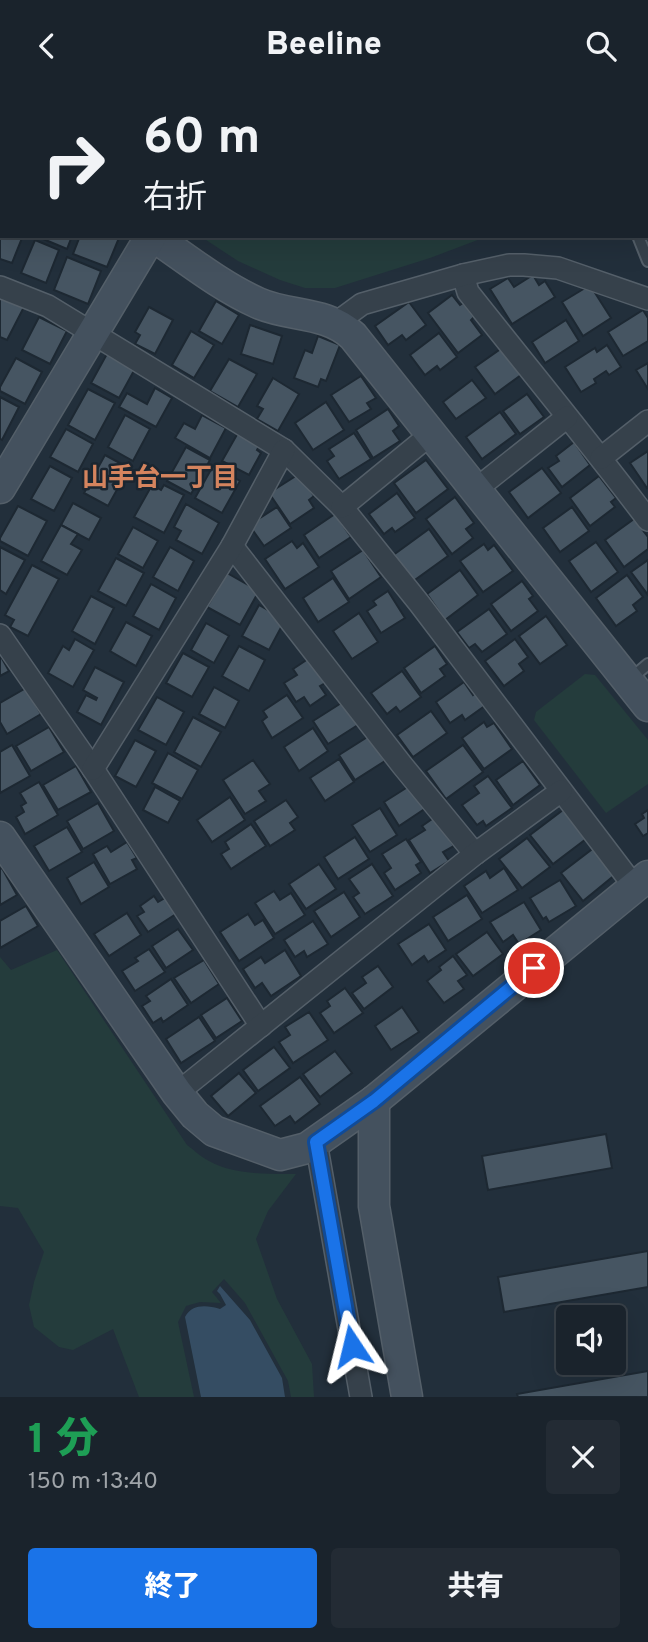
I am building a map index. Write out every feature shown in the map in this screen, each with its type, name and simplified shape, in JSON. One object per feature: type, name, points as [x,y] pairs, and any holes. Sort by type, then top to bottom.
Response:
[{"type":"street","points":[[0,488],[151,238]]},
{"type":"street","points":[[155,238],[243,296],[275,310],[336,323],[353,335],[475,490],[638,672],[648,706]]},
{"type":"street","points":[[336,323],[362,304],[463,275],[509,265],[558,268],[648,299]]},
{"type":"street","points":[[463,275],[468,292],[648,520]]},
{"type":"street","points":[[0,287],[48,306],[284,450],[342,507],[419,603],[561,791],[641,881],[374,1101],[307,1148],[280,1155],[214,1131],[195,1115],[177,1093],[0,837]]},
{"type":"street","points":[[475,490],[567,417]]},
{"type":"street","points":[[601,458],[648,421]]},
{"type":"street","points":[[342,507],[431,434]]},
{"type":"street","points":[[93,769],[232,546],[284,450]]},
{"type":"street","points":[[232,546],[402,765],[475,854]]},
{"type":"street","points":[[0,635],[93,769],[261,1026]]},
{"type":"street","points":[[177,1093],[475,854],[561,791]]},
{"type":"street","points":[[374,1101],[374,1206],[407,1397]]},
{"type":"street","points":[[316,1142],[361,1397]]},
{"type":"lane","points":[[639,238],[648,261]]},
{"type":"green space","points":[[203,238],[483,238],[335,288],[305,288],[238,261]]},
{"type":"green space","points":[[550,238],[605,239],[565,240]]},
{"type":"green space","points":[[585,674],[595,675],[648,740],[648,784],[606,813],[534,720],[536,712]]},
{"type":"green space","points":[[57,950],[187,1145],[206,1159],[229,1169],[251,1173],[296,1174],[268,1211],[256,1239],[277,1299],[312,1364],[314,1397],[291,1397],[288,1381],[245,1303],[224,1279],[212,1292],[221,1303],[200,1302],[186,1306],[178,1322],[194,1397],[139,1397],[113,1329],[73,1350],[59,1347],[34,1327],[29,1305],[44,1252],[18,1208],[0,1206],[0,957],[11,970]]},
{"type":"water","points":[[220,1286],[250,1320],[282,1378],[285,1397],[201,1397],[185,1317],[195,1308],[205,1306],[220,1309],[226,1305],[217,1291]]},
{"type":"building","points":[[0,238],[22,238],[12,263],[0,259]]},
{"type":"building","points":[[41,238],[71,238],[67,249]]},
{"type":"building","points":[[79,238],[119,238],[107,267],[73,254]]},
{"type":"building","points":[[35,240],[59,250],[46,283],[21,273]]},
{"type":"building","points":[[67,257],[101,271],[88,304],[54,290]]},
{"type":"building","points":[[533,275],[539,285],[545,281],[555,297],[512,324],[490,289],[508,278],[514,287]]},
{"type":"building","points":[[590,285],[611,318],[583,336],[562,302]]},
{"type":"building","points":[[0,295],[24,307],[7,340],[0,337]]},
{"type":"building","points":[[452,295],[460,305],[463,303],[474,317],[471,320],[482,335],[458,353],[428,313]]},
{"type":"building","points":[[216,301],[239,315],[222,344],[199,331]]},
{"type":"building","points":[[409,302],[426,325],[406,340],[402,335],[388,345],[375,326]]},
{"type":"building","points":[[149,307],[173,320],[155,354],[135,344],[140,335],[135,332]]},
{"type":"building","points":[[643,310],[648,318],[648,341],[623,356],[608,332]]},
{"type":"building","points":[[39,317],[67,331],[50,364],[22,350]]},
{"type":"building","points":[[566,320],[579,341],[545,363],[532,342]]},
{"type":"building","points":[[250,325],[282,336],[273,364],[241,354]]},
{"type":"building","points":[[191,331],[214,345],[194,378],[172,365]]},
{"type":"building","points":[[439,333],[457,357],[440,370],[437,366],[425,375],[410,355]]},
{"type":"building","points":[[318,336],[340,345],[326,381],[321,379],[318,387],[294,378],[305,350],[312,353]]},
{"type":"building","points":[[607,345],[621,367],[609,375],[606,371],[594,379],[596,383],[581,392],[565,367],[595,348],[597,352]]},
{"type":"building","points":[[502,348],[521,375],[495,394],[475,367]]},
{"type":"building","points":[[108,352],[136,367],[119,398],[91,383]]},
{"type":"building","points":[[16,358],[42,372],[25,404],[0,391]]},
{"type":"building","points":[[229,359],[257,374],[238,407],[210,391]]},
{"type":"building","points":[[648,363],[648,389],[636,370]]},
{"type":"building","points":[[361,376],[376,398],[367,403],[371,409],[349,422],[331,395]]},
{"type":"building","points":[[273,378],[299,394],[278,431],[257,419],[263,409],[257,406]]},
{"type":"building","points":[[472,380],[486,398],[456,419],[443,402]]},
{"type":"building","points":[[155,388],[172,398],[156,427],[119,407],[127,393],[147,404]]},
{"type":"building","points":[[88,389],[115,403],[95,440],[68,425]]},
{"type":"building","points":[[527,394],[544,417],[520,434],[503,411]]},
{"type":"building","points":[[0,397],[19,407],[2,440],[0,439]]},
{"type":"building","points":[[326,402],[344,430],[313,450],[295,423]]},
{"type":"building","points":[[388,409],[399,426],[393,431],[400,441],[373,458],[356,430]]},
{"type":"building","points":[[500,412],[516,434],[482,459],[466,437]]},
{"type":"building","points":[[125,415],[150,429],[133,461],[108,447]]},
{"type":"building","points":[[202,415],[226,428],[210,458],[175,438],[184,423],[195,429]]},
{"type":"building","points":[[66,429],[93,444],[78,472],[50,457]]},
{"type":"building","points":[[239,431],[261,443],[257,450],[261,453],[249,475],[222,461]]},
{"type":"building","points":[[354,433],[371,459],[339,479],[327,461],[334,456],[329,449]]},
{"type":"building","points":[[574,442],[590,465],[562,487],[548,468],[559,461],[556,456]]},
{"type":"building","points":[[186,447],[210,460],[191,494],[167,481]]},
{"type":"building","points":[[648,451],[648,487],[647,488],[630,463]]},
{"type":"building","points":[[105,455],[129,468],[108,506],[84,493]]},
{"type":"building","points":[[426,460],[448,489],[416,513],[394,483]]},
{"type":"building","points":[[50,466],[72,478],[54,511],[31,499]]},
{"type":"building","points":[[213,466],[240,481],[222,513],[195,498]]},
{"type":"building","points":[[542,468],[561,493],[528,518],[509,492]]},
{"type":"building","points":[[299,474],[314,496],[309,500],[314,508],[290,524],[269,493]]},
{"type":"building","points":[[599,476],[616,498],[611,502],[615,507],[590,526],[570,498]]},
{"type":"building","points":[[152,485],[161,490],[164,485],[184,495],[164,533],[134,517]]},
{"type":"building","points":[[397,493],[415,518],[395,532],[392,528],[384,534],[369,514]]},
{"type":"building","points":[[455,497],[474,523],[466,529],[473,538],[452,554],[426,519]]},
{"type":"building","points":[[73,503],[101,518],[89,540],[61,525]]},
{"type":"building","points":[[186,504],[219,523],[202,554],[176,540],[181,531],[174,527]]},
{"type":"building","points":[[18,506],[47,521],[28,556],[0,541]]},
{"type":"building","points":[[277,507],[291,528],[264,546],[249,525]]},
{"type":"building","points":[[572,507],[589,531],[560,552],[543,528]]},
{"type":"building","points":[[335,514],[351,537],[319,558],[304,535]]},
{"type":"building","points":[[634,519],[648,537],[648,549],[624,567],[605,540]]},
{"type":"building","points":[[61,525],[78,534],[71,544],[82,550],[67,575],[41,561]]},
{"type":"building","points":[[133,527],[158,541],[143,568],[118,554]]},
{"type":"building","points":[[429,529],[448,556],[412,582],[392,556]]},
{"type":"building","points":[[292,541],[297,548],[303,543],[319,567],[285,589],[265,559]]},
{"type":"building","points":[[596,542],[618,572],[591,592],[569,561]]},
{"type":"building","points":[[484,544],[488,550],[494,545],[513,571],[483,592],[460,561]]},
{"type":"building","points":[[0,547],[25,560],[6,594],[0,590]]},
{"type":"building","points":[[170,547],[194,561],[178,591],[153,577]]},
{"type":"building","points":[[363,550],[381,577],[349,599],[331,571]]},
{"type":"building","points":[[116,558],[144,573],[126,606],[98,591]]},
{"type":"building","points":[[648,560],[648,595],[631,572]]},
{"type":"building","points":[[32,565],[59,579],[28,636],[10,627],[14,620],[5,615]]},
{"type":"building","points":[[460,570],[478,595],[445,620],[427,594]]},
{"type":"building","points":[[227,573],[259,591],[240,625],[207,607]]},
{"type":"building","points":[[627,575],[643,597],[633,605],[637,611],[616,626],[596,598]]},
{"type":"building","points":[[333,578],[349,602],[318,622],[303,598]]},
{"type":"building","points":[[522,581],[533,596],[529,599],[538,611],[511,631],[491,604]]},
{"type":"building","points":[[151,584],[176,598],[159,630],[133,616]]},
{"type":"building","points":[[388,591],[405,618],[381,633],[367,611],[376,605],[373,601]]},
{"type":"building","points":[[91,596],[114,608],[95,644],[72,631]]},
{"type":"building","points":[[259,605],[285,620],[269,650],[242,636]]},
{"type":"building","points":[[489,609],[507,634],[482,652],[475,644],[469,648],[457,632]]},
{"type":"building","points":[[359,613],[378,642],[352,659],[333,631]]},
{"type":"building","points":[[546,616],[567,645],[540,664],[519,636]]},
{"type":"building","points":[[126,622],[152,636],[136,666],[110,651]]},
{"type":"building","points":[[206,623],[229,636],[214,663],[191,650]]},
{"type":"building","points":[[75,639],[94,650],[73,687],[48,673],[63,646],[69,650]]},
{"type":"building","points":[[515,639],[528,657],[519,664],[524,671],[504,686],[485,661]]},
{"type":"building","points":[[239,646],[265,660],[249,691],[222,676]]},
{"type":"building","points":[[435,646],[447,664],[440,669],[445,676],[421,693],[404,668]]},
{"type":"building","points":[[183,653],[209,667],[192,697],[166,683]]},
{"type":"building","points":[[0,655],[9,671],[0,676]]},
{"type":"building","points":[[311,657],[327,682],[320,686],[326,695],[310,706],[304,697],[296,702],[284,683],[297,675],[293,669]]},
{"type":"building","points":[[95,667],[124,682],[101,725],[77,712],[86,695],[96,700],[97,698],[83,690]]},
{"type":"building","points":[[402,671],[421,697],[400,712],[396,707],[387,714],[371,693]]},
{"type":"building","points":[[464,682],[473,695],[477,692],[486,705],[465,720],[462,715],[450,723],[436,702]]},
{"type":"building","points":[[214,687],[239,701],[225,728],[199,714]]},
{"type":"building","points":[[26,688],[41,714],[7,734],[0,722],[0,703]]},
{"type":"building","points":[[287,695],[303,718],[272,738],[262,721],[267,717],[263,711]]},
{"type":"building","points":[[157,697],[184,712],[166,745],[138,730]]},
{"type":"building","points":[[346,700],[361,723],[328,744],[313,721]]},
{"type":"building","points":[[431,711],[447,733],[413,757],[397,735]]},
{"type":"building","points":[[193,717],[221,732],[201,767],[174,752]]},
{"type":"building","points":[[484,722],[487,727],[494,723],[512,749],[484,769],[462,738]]},
{"type":"building","points":[[49,727],[64,752],[31,771],[16,746]]},
{"type":"building","points":[[313,728],[328,751],[299,771],[284,747]]},
{"type":"building","points":[[369,736],[385,761],[355,780],[339,755]]},
{"type":"building","points":[[135,740],[156,751],[136,787],[115,776]]},
{"type":"building","points":[[12,745],[30,776],[0,793],[0,752]]},
{"type":"building","points":[[463,745],[483,772],[446,799],[426,771]]},
{"type":"building","points":[[168,753],[198,770],[182,799],[152,783]]},
{"type":"building","points":[[339,759],[354,782],[325,801],[310,778]]},
{"type":"building","points":[[253,760],[270,784],[259,791],[266,801],[245,814],[223,780]]},
{"type":"building","points":[[523,761],[540,785],[513,805],[496,780]]},
{"type":"building","points":[[76,766],[91,792],[58,810],[43,785]]},
{"type":"building","points":[[488,776],[512,808],[486,826],[483,821],[477,825],[462,805],[479,793],[474,786]]},
{"type":"building","points":[[39,782],[58,815],[25,834],[16,817],[24,812],[21,806],[26,803],[20,793]]},
{"type":"building","points":[[414,783],[429,806],[399,826],[384,802]]},
{"type":"building","points":[[155,787],[180,801],[168,823],[143,810]]},
{"type":"building","points":[[230,797],[245,820],[212,842],[197,820]]},
{"type":"building","points":[[286,800],[298,817],[290,823],[295,830],[270,846],[254,821]]},
{"type":"building","points":[[98,803],[114,831],[83,849],[67,821]]},
{"type":"building","points":[[380,808],[397,835],[370,852],[352,825]]},
{"type":"building","points":[[563,810],[586,839],[553,864],[530,835]]},
{"type":"building","points":[[648,810],[648,833],[643,836],[635,824],[644,818],[642,814]]},
{"type":"building","points":[[435,817],[454,846],[443,852],[449,861],[430,873],[409,840],[425,830],[422,826]]},
{"type":"building","points":[[251,824],[266,846],[231,869],[221,854],[229,849],[225,842]]},
{"type":"building","points":[[67,827],[82,852],[49,871],[34,846]]},
{"type":"building","points":[[355,837],[369,859],[338,879],[324,857]]},
{"type":"building","points":[[527,838],[550,867],[522,888],[499,859]]},
{"type":"building","points":[[406,839],[421,862],[416,865],[421,873],[395,890],[384,873],[391,868],[382,854]]},
{"type":"building","points":[[127,842],[137,858],[132,860],[137,869],[110,884],[93,854],[107,846],[111,852]]},
{"type":"building","points":[[595,847],[616,874],[583,901],[561,873]]},
{"type":"building","points":[[94,862],[109,887],[81,904],[67,878]]},
{"type":"building","points":[[319,864],[336,889],[306,909],[289,884]]},
{"type":"building","points":[[372,864],[393,896],[365,914],[353,897],[359,893],[349,879]]},
{"type":"building","points":[[2,868],[17,895],[0,905],[0,869]]},
{"type":"building","points":[[504,868],[518,890],[482,913],[464,886],[486,871],[490,878]]},
{"type":"building","points":[[560,880],[576,906],[549,922],[546,917],[543,919],[530,898]]},
{"type":"building","points":[[274,891],[280,900],[291,893],[305,915],[275,934],[255,903]]},
{"type":"building","points":[[344,892],[360,917],[331,937],[314,911]]},
{"type":"building","points":[[467,895],[482,919],[448,941],[433,917]]},
{"type":"building","points":[[154,896],[158,902],[165,898],[176,914],[148,932],[137,916],[144,912],[140,906]]},
{"type":"building","points":[[524,902],[541,930],[519,944],[513,935],[503,942],[490,922]]},
{"type":"building","points":[[26,906],[38,926],[0,948],[0,921]]},
{"type":"building","points":[[127,913],[141,935],[109,956],[94,934]]},
{"type":"building","points":[[248,914],[255,925],[263,920],[274,938],[239,961],[220,932]]},
{"type":"building","points":[[313,921],[328,944],[307,957],[304,951],[295,957],[284,940]]},
{"type":"building","points":[[429,924],[446,950],[428,962],[424,956],[412,965],[398,944]]},
{"type":"building","points":[[178,929],[193,950],[166,968],[152,946]]},
{"type":"building","points":[[487,932],[503,954],[473,976],[456,954]]},
{"type":"building","points":[[149,949],[165,972],[135,991],[122,971],[138,961],[135,958]]},
{"type":"building","points":[[285,950],[301,976],[271,996],[262,983],[255,988],[243,969],[261,957],[265,963]]},
{"type":"building","points":[[453,956],[467,975],[458,981],[464,989],[444,1003],[427,981]]},
{"type":"building","points":[[204,960],[219,984],[191,1003],[174,978]]},
{"type":"building","points":[[378,966],[393,987],[364,1009],[352,993],[366,983],[362,977]]},
{"type":"building","points":[[171,979],[188,1005],[163,1022],[161,1018],[153,1023],[142,1006],[150,1001],[146,996]]},
{"type":"building","points":[[345,988],[363,1013],[334,1033],[320,1013],[330,1006],[327,1001]]},
{"type":"building","points":[[227,998],[242,1021],[216,1038],[201,1015]]},
{"type":"building","points":[[402,1007],[419,1032],[391,1050],[375,1026]]},
{"type":"building","points":[[309,1012],[328,1040],[293,1063],[279,1042],[290,1035],[285,1027]]},
{"type":"building","points":[[199,1017],[215,1041],[181,1063],[166,1039]]},
{"type":"building","points":[[274,1047],[290,1068],[258,1091],[243,1070]]},
{"type":"building","points":[[335,1051],[352,1073],[320,1097],[303,1074]]},
{"type":"building","points":[[239,1073],[256,1093],[228,1116],[211,1096]]},
{"type":"building","points":[[300,1077],[320,1104],[295,1123],[290,1116],[275,1126],[260,1106]]},
{"type":"building","points":[[606,1134],[612,1168],[488,1190],[482,1156]]},
{"type":"building","points":[[648,1251],[648,1287],[504,1312],[498,1277]]},
{"type":"building","points":[[648,1371],[648,1397],[518,1397],[517,1394],[626,1375]]},
{"type":"district","name":"山手台一丁目","points":[[160,477]]},
{"type":"route","points":[[352,1346],[316,1142],[374,1101],[534,968]]}]
